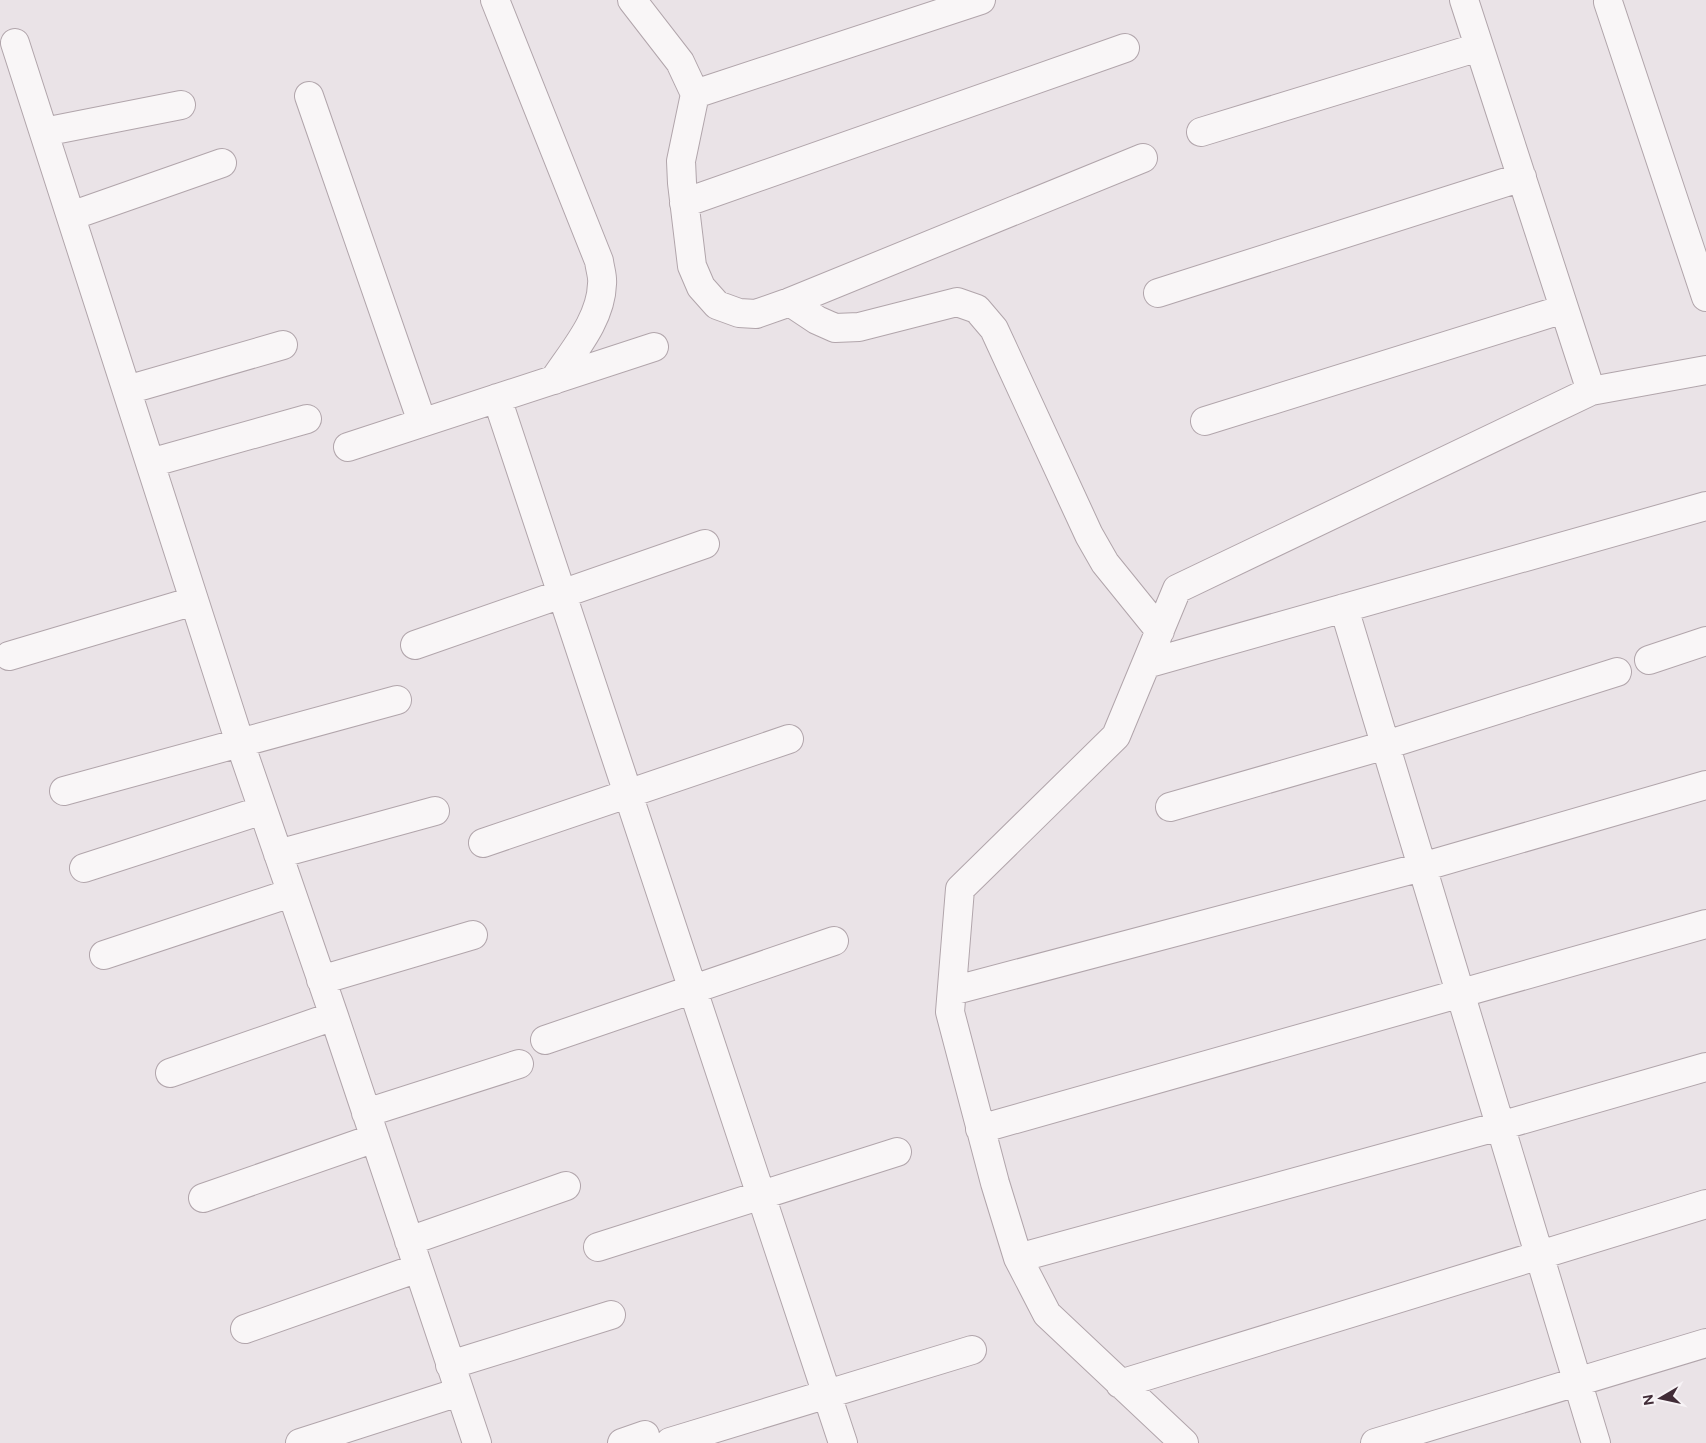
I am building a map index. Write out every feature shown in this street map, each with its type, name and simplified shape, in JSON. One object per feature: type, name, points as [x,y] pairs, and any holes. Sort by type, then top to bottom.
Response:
[{"type":"street","points":[[495,0],[599,261],[602,276],[603,283],[599,306],[588,329],[554,380]]},
{"type":"street","points":[[632,0],[680,62],[695,94],[682,161],[682,183],[692,266],[701,287],[717,305],[739,313],[756,314],[790,302],[1143,158]]},
{"type":"street","points":[[695,94],[981,0]]},
{"type":"street","points":[[1464,0],[1591,391]]},
{"type":"street","points":[[1608,2],[1706,297]]},
{"type":"street","points":[[15,43],[240,743],[334,1016],[476,1443]]},
{"type":"street","points":[[1202,132],[1479,47]]},
{"type":"street","points":[[684,203],[1126,48]]},
{"type":"street","points":[[310,96],[422,422]]},
{"type":"street","points":[[44,132],[180,105]]},
{"type":"street","points":[[71,216],[222,163]]},
{"type":"street","points":[[1158,293],[1522,177]]},
{"type":"street","points":[[790,302],[817,320],[836,328],[859,327],[957,302],[977,309],[994,329],[1093,542],[1105,563],[1160,631]]},
{"type":"street","points":[[1205,421],[1564,309]]},
{"type":"street","points":[[126,390],[283,345]]},
{"type":"street","points":[[348,447],[654,347]]},
{"type":"street","points":[[1184,1443],[1047,1314],[1018,1258],[995,1183],[950,1012],[960,889],[1116,736],[1177,589],[1591,391],[1705,373]]},
{"type":"street","points":[[498,398],[843,1443]]},
{"type":"street","points":[[150,463],[307,419]]},
{"type":"street","points":[[1146,664],[1706,506]]},
{"type":"street","points":[[416,644],[704,544]]},
{"type":"street","points":[[9,656],[194,601]]},
{"type":"street","points":[[1344,608],[1596,1443]]},
{"type":"street","points":[[1649,660],[1706,641]]},
{"type":"street","points":[[1170,807],[1386,745],[1618,672]]},
{"type":"street","points":[[64,791],[397,700]]},
{"type":"street","points":[[483,843],[789,739]]},
{"type":"street","points":[[952,991],[1422,867],[1706,785]]},
{"type":"street","points":[[84,868],[263,810]]},
{"type":"street","points":[[278,854],[435,811]]},
{"type":"street","points":[[104,955],[291,893]]},
{"type":"street","points":[[980,1128],[1706,924]]},
{"type":"street","points":[[321,980],[473,935]]},
{"type":"street","points":[[545,1040],[834,941]]},
{"type":"street","points":[[170,1073],[334,1016]]},
{"type":"street","points":[[202,1198],[519,1064]]},
{"type":"street","points":[[1018,1258],[1500,1126],[1706,1066]]},
{"type":"street","points":[[598,1247],[897,1152]]},
{"type":"street","points":[[409,1240],[566,1186]]},
{"type":"street","points":[[1120,1384],[1706,1204]]},
{"type":"street","points":[[245,1329],[418,1268]]},
{"type":"street","points":[[450,1365],[611,1315]]},
{"type":"street","points":[[1375,1443],[1706,1343]]},
{"type":"street","points":[[646,1440],[827,1394],[972,1350]]},
{"type":"street","points":[[300,1443],[458,1392]]}]
